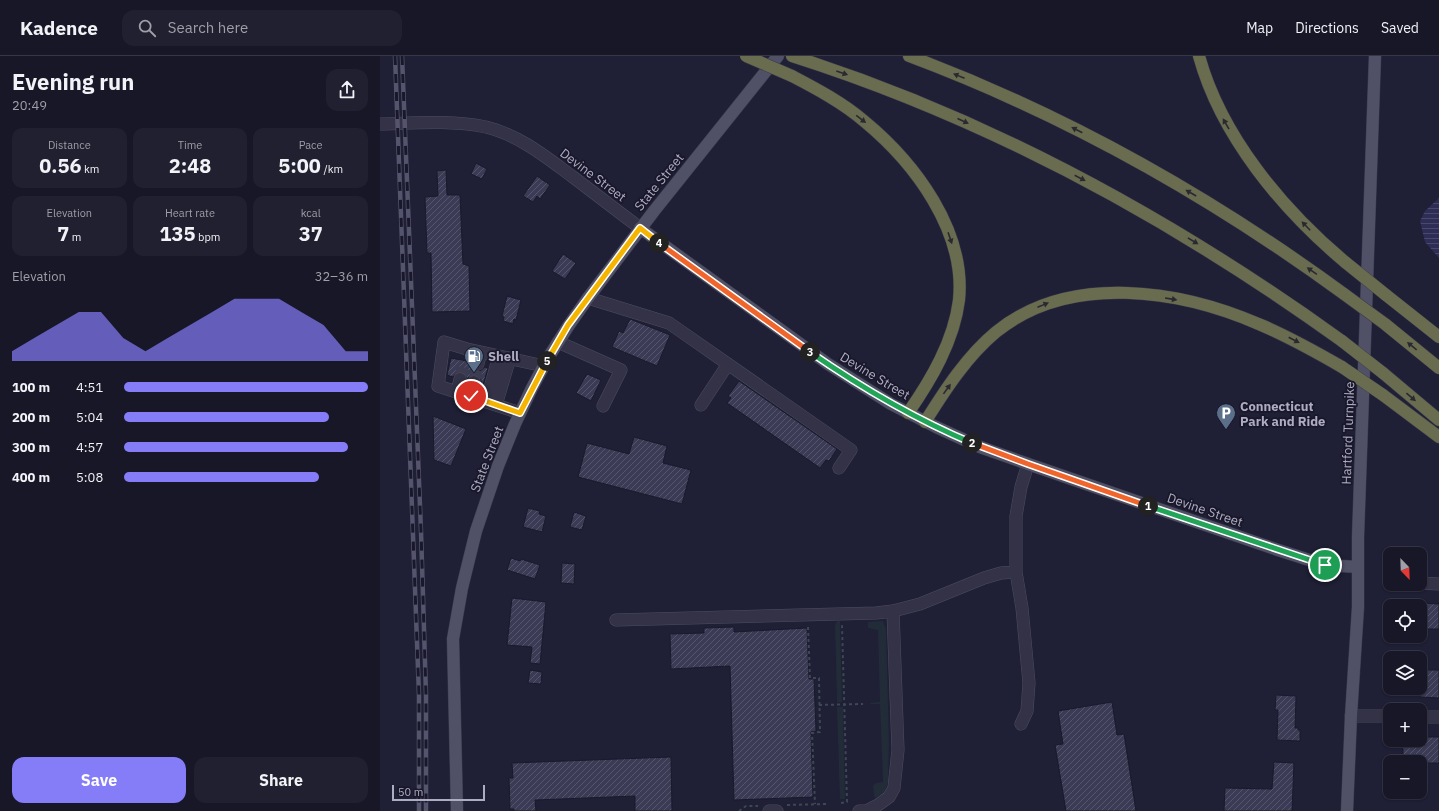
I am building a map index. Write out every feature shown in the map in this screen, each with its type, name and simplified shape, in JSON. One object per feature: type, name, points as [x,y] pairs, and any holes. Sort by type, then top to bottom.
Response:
[{"type":"highway","points":[[745,56],[792,76],[820,91],[864,121],[883,138],[911,168],[928,190],[941,215],[952,243],[958,266],[959,300],[947,345],[923,391],[908,412]]},
{"type":"highway","points":[[792,56],[874,84],[932,107],[997,137],[1091,184],[1199,245],[1275,294],[1342,341],[1439,420]]},
{"type":"highway","points":[[909,56],[965,78],[1075,129],[1147,167],[1205,201],[1254,231],[1344,294],[1385,324],[1439,368]]},
{"type":"highway","points":[[1199,56],[1216,104],[1228,126],[1245,153],[1292,212],[1307,228],[1345,262],[1439,337]]},
{"type":"highway","points":[[925,422],[939,400],[970,359],[997,331],[1017,318],[1059,300],[1080,295],[1105,293],[1133,294],[1186,301],[1244,318],[1277,332],[1312,349],[1342,367],[1383,395],[1439,437]]},
{"type":"main road","name":"State Street","points":[[457,811],[453,639],[462,588],[476,531],[498,466],[520,413],[558,342],[588,298],[640,228],[778,56]]},
{"type":"main road","name":"Hartford Turnpike","points":[[1347,811],[1358,607],[1358,567],[1375,56]]},
{"type":"main road","name":"Devine Street","points":[[640,228],[854,382],[925,422],[980,447],[1319,564],[1358,567]]},
{"type":"street","name":"Devine Street","points":[[380,124],[425,122],[453,123],[497,130],[514,138],[554,163],[640,228]]},
{"type":"street","points":[[588,298],[669,323],[851,450],[839,468]]},
{"type":"street","points":[[520,413],[438,386],[444,342],[466,355],[481,352],[544,366]]},
{"type":"street","points":[[558,342],[621,370],[603,406]]},
{"type":"street","points":[[478,364],[481,352]]},
{"type":"street","points":[[491,403],[505,357]]},
{"type":"street","points":[[701,404],[728,364]]},
{"type":"street","points":[[457,392],[460,379]]},
{"type":"street","points":[[471,396],[474,382]]},
{"type":"street","points":[[1021,724],[1027,711],[1029,684],[1022,608],[1016,572],[1016,516],[1021,487],[1028,464]]},
{"type":"street","points":[[616,620],[876,613],[893,611],[920,604],[984,578],[1001,573],[1016,572]]},
{"type":"street","points":[[1427,583],[1439,584]]},
{"type":"street","points":[[859,811],[866,811],[878,805],[889,797],[894,788],[898,750],[893,611]]},
{"type":"street","points":[[1351,716],[1383,716]]},
{"type":"street","points":[[1427,717],[1439,717]]},
{"type":"street","points":[[769,811],[776,811]]},
{"type":"path","points":[[809,615],[810,678],[819,678],[820,732],[812,733],[815,804]]},
{"type":"path","points":[[819,705],[863,704]]},
{"type":"shaded area","points":[[1439,198],[1439,258],[1425,242],[1420,221],[1425,211]]},
{"type":"shaded area","points":[[837,621],[840,621],[842,702],[837,702],[835,626]]},
{"type":"shaded area","points":[[883,621],[886,629],[889,742],[888,782],[884,793],[875,798],[873,786],[876,783],[883,782],[880,704],[870,703],[880,702],[878,630],[868,628],[868,622]]},
{"type":"shaded area","points":[[837,707],[843,707],[845,799],[840,799]]},
{"type":"building","points":[[476,163],[487,169],[482,179],[471,174]]},
{"type":"building","points":[[446,170],[447,195],[460,195],[463,264],[469,266],[470,311],[432,312],[431,253],[427,253],[425,197],[438,196],[437,171]]},
{"type":"building","points":[[537,176],[550,185],[540,199],[537,196],[533,202],[523,196]]},
{"type":"building","points":[[563,254],[576,263],[565,279],[552,271]]},
{"type":"building","points":[[507,296],[521,300],[516,320],[514,319],[513,324],[503,321],[504,317],[502,316]]},
{"type":"building","points":[[630,319],[670,335],[657,366],[612,347],[619,331],[623,333]]},
{"type":"building","points":[[451,358],[471,362],[471,366],[476,371],[480,371],[485,367],[488,368],[483,385],[481,385],[481,380],[476,375],[471,375],[467,379],[465,374],[461,372],[457,372],[453,377],[447,375]]},
{"type":"building","points":[[587,374],[601,380],[591,401],[576,393]]},
{"type":"building","points":[[739,381],[837,449],[829,461],[826,460],[820,468],[727,403],[731,398],[728,396]]},
{"type":"building","points":[[433,416],[466,429],[451,466],[434,460]]},
{"type":"building","points":[[634,437],[667,446],[663,463],[691,470],[682,504],[578,477],[587,443],[629,454]]},
{"type":"building","points":[[528,508],[540,511],[539,514],[546,516],[542,532],[523,527]]},
{"type":"building","points":[[574,512],[586,516],[582,530],[570,527]]},
{"type":"building","points":[[511,558],[520,561],[521,559],[540,565],[535,579],[507,570]]},
{"type":"building","points":[[562,563],[575,564],[574,584],[561,583]]},
{"type":"building","points":[[512,598],[546,602],[540,664],[530,663],[532,647],[507,645]]},
{"type":"building","points":[[1427,603],[1439,604],[1439,629],[1427,629]]},
{"type":"building","points":[[734,627],[734,632],[807,628],[809,679],[814,679],[816,731],[811,732],[813,797],[734,800],[730,666],[671,669],[670,634],[704,633],[704,628]]},
{"type":"building","points":[[530,670],[542,672],[541,684],[528,683]]},
{"type":"building","points":[[1427,670],[1439,670],[1439,698],[1420,697],[1420,695],[1427,695]]},
{"type":"building","points":[[1276,695],[1296,696],[1295,728],[1300,730],[1300,741],[1277,740],[1278,710],[1275,710]]},
{"type":"building","points":[[1112,702],[1117,735],[1124,734],[1136,811],[1066,811],[1055,745],[1063,744],[1058,711]]},
{"type":"building","points":[[1427,737],[1439,737],[1439,763],[1427,763],[1427,755],[1403,755],[1403,747],[1427,747]]},
{"type":"building","points":[[671,757],[672,811],[635,811],[635,796],[535,800],[536,811],[514,811],[514,809],[510,809],[509,778],[513,778],[512,763]]},
{"type":"building","points":[[1274,762],[1294,763],[1292,811],[1224,811],[1225,788],[1272,789]]},
{"type":"tunnel","points":[[460,379],[464,361]]},
{"type":"tunnel","points":[[474,382],[478,364]]},
{"type":"railway","points":[[395,56],[419,695],[419,811]]},
{"type":"railway","points":[[402,56],[421,531],[426,695],[426,811]]},
{"type":"place","name":"Shell","points":[[474,373]]},
{"type":"place","name":"Connecticut Park and Ride","points":[[1226,430]]},
{"type":"route","points":[[471,396],[520,413],[540,372],[568,325],[640,228],[789,337],[854,382],[891,404],[936,427],[980,447],[1241,538],[1325,565]]}]
